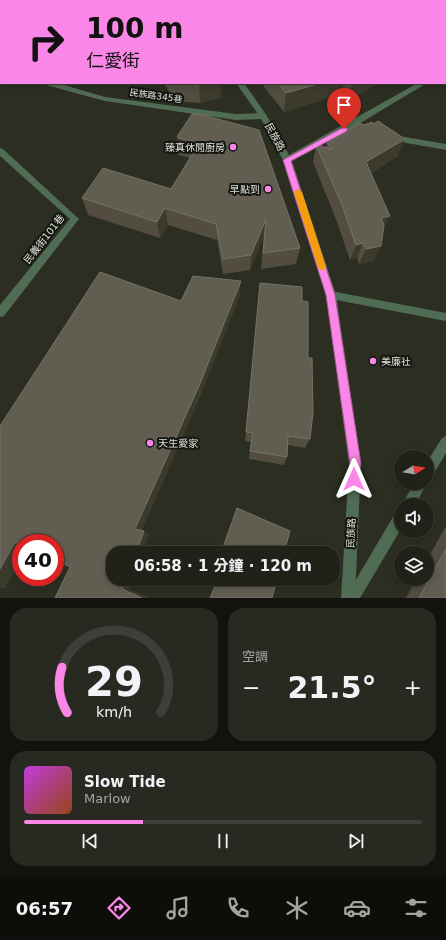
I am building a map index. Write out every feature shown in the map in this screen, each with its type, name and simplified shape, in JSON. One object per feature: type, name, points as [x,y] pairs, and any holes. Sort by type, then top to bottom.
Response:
[{"type":"street","name":"民族路345巷","points":[[53,84],[106,99],[236,117],[263,116]]},
{"type":"street","name":"民族路","points":[[241,84],[263,116],[287,160],[331,295],[355,464],[348,598]]},
{"type":"street","points":[[287,160],[421,84]]},
{"type":"street","points":[[344,129],[360,132]]},
{"type":"street","points":[[383,136],[446,148]]},
{"type":"street","name":"民義街101巷","points":[[0,151],[74,219],[0,313]]},
{"type":"street","points":[[331,295],[446,317]]},
{"type":"street","points":[[434,462],[446,442]]},
{"type":"street","points":[[352,598],[394,529]]},
{"type":"path","points":[[333,94],[359,120]]},
{"type":"building","points":[[279,84],[318,84],[286,93]]},
{"type":"building","points":[[192,114],[199,114],[259,130],[300,248],[263,253],[266,219],[251,255],[223,259],[216,224],[165,208],[157,222],[82,198],[103,168],[171,189],[199,143],[177,137]]},
{"type":"building","points":[[378,121],[405,139],[366,162],[390,216],[381,218],[384,225],[381,246],[366,249],[363,243],[356,245],[342,205],[316,145],[332,149],[327,143],[360,123],[364,125],[372,122],[374,124]]},
{"type":"building","points":[[100,272],[181,301],[193,276],[241,281],[199,386],[135,529],[144,531],[139,546],[106,546],[106,586],[123,586],[122,589],[142,598],[55,598],[61,586],[64,586],[64,579],[70,567],[64,564],[64,534],[12,534],[12,547],[0,569],[0,426]]},
{"type":"building","points":[[260,283],[302,287],[302,301],[308,302],[308,358],[312,358],[313,412],[310,439],[288,436],[287,457],[250,451],[253,433],[246,432]]},
{"type":"building","points":[[237,508],[290,531],[286,546],[223,546]]},
{"type":"building","points":[[446,549],[446,598],[419,598],[426,586],[434,586],[434,571]]},
{"type":"building","points":[[215,586],[275,586],[272,598],[210,598]]},
{"type":"slow traffic","points":[[298,192],[322,267]]},
{"type":"place","name":"臻真休閒廚房","points":[[233,147]]},
{"type":"place","name":"早點到","points":[[268,189]]},
{"type":"place","name":"美廉社","points":[[373,361]]},
{"type":"place","name":"天生愛家","points":[[150,443]]},
{"type":"route","points":[[344,129],[287,160],[331,295],[355,464],[354,479]]}]
